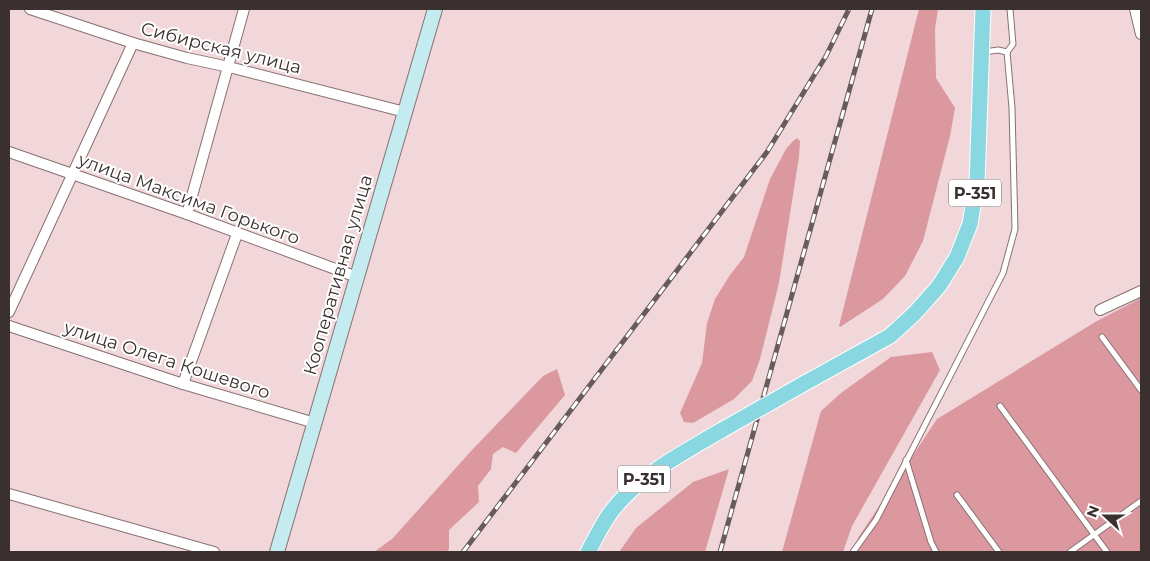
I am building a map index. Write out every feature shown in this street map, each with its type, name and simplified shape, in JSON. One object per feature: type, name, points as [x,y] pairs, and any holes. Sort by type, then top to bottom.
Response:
[{"type":"main road","name":"Кооперативная улица","points":[[278,552],[435,9]]},
{"type":"main road","points":[[981,52],[983,9]]},
{"type":"main road","name":"Р-351","points":[[588,552],[610,512],[636,486],[660,467],[890,336],[939,286],[958,257],[970,224],[977,183],[981,52]]},
{"type":"street","name":"Сибирская улица","points":[[30,9],[133,43],[187,58],[405,112]]},
{"type":"street","points":[[187,214],[244,9]]},
{"type":"street","points":[[1135,9],[1141,34]]},
{"type":"street","points":[[9,312],[133,43]]},
{"type":"street","name":"улица Максима Горького","points":[[9,152],[187,214],[357,277]]},
{"type":"street","points":[[183,384],[237,234]]},
{"type":"street","points":[[1100,310],[1141,291]]},
{"type":"street","name":"улица Олега Кошевого","points":[[9,326],[183,384],[315,423]]},
{"type":"street","points":[[9,494],[214,552]]},
{"type":"lane","points":[[853,552],[876,520],[1004,273],[1015,229],[1012,108],[1007,52],[1013,44],[1010,9]]},
{"type":"lane","points":[[981,52],[998,50],[1007,52]]},
{"type":"lane","points":[[1102,337],[1141,390]]},
{"type":"lane","points":[[1000,406],[1107,552]]},
{"type":"lane","points":[[906,460],[931,542],[936,552]]},
{"type":"lane","points":[[957,495],[999,552]]},
{"type":"lane","points":[[1070,552],[1141,501]]},
{"type":"shaded area","points":[[919,9],[938,9],[935,29],[936,78],[955,108],[950,136],[923,241],[905,276],[883,299],[840,327],[839,326]]},
{"type":"shaded area","points":[[797,138],[800,141],[799,157],[779,283],[760,359],[752,381],[734,399],[693,423],[684,422],[680,413],[702,363],[707,323],[715,299],[744,257],[770,179],[786,149]]},
{"type":"shaded area","points":[[1141,298],[1141,552],[854,552],[858,538],[937,419],[1097,321]]},
{"type":"shaded area","points":[[932,352],[940,370],[852,526],[843,552],[782,552],[821,411],[841,393],[891,357]]},
{"type":"shaded area","points":[[557,369],[565,395],[516,453],[503,447],[493,454],[491,469],[478,486],[479,502],[449,530],[449,549],[446,552],[374,552],[392,539],[472,450],[543,376]]},
{"type":"shaded area","points":[[729,469],[705,552],[619,552],[636,528],[693,482]]},
{"type":"railway","points":[[463,552],[767,152],[826,56],[849,9]]},
{"type":"railway","points":[[720,552],[872,9]]}]
